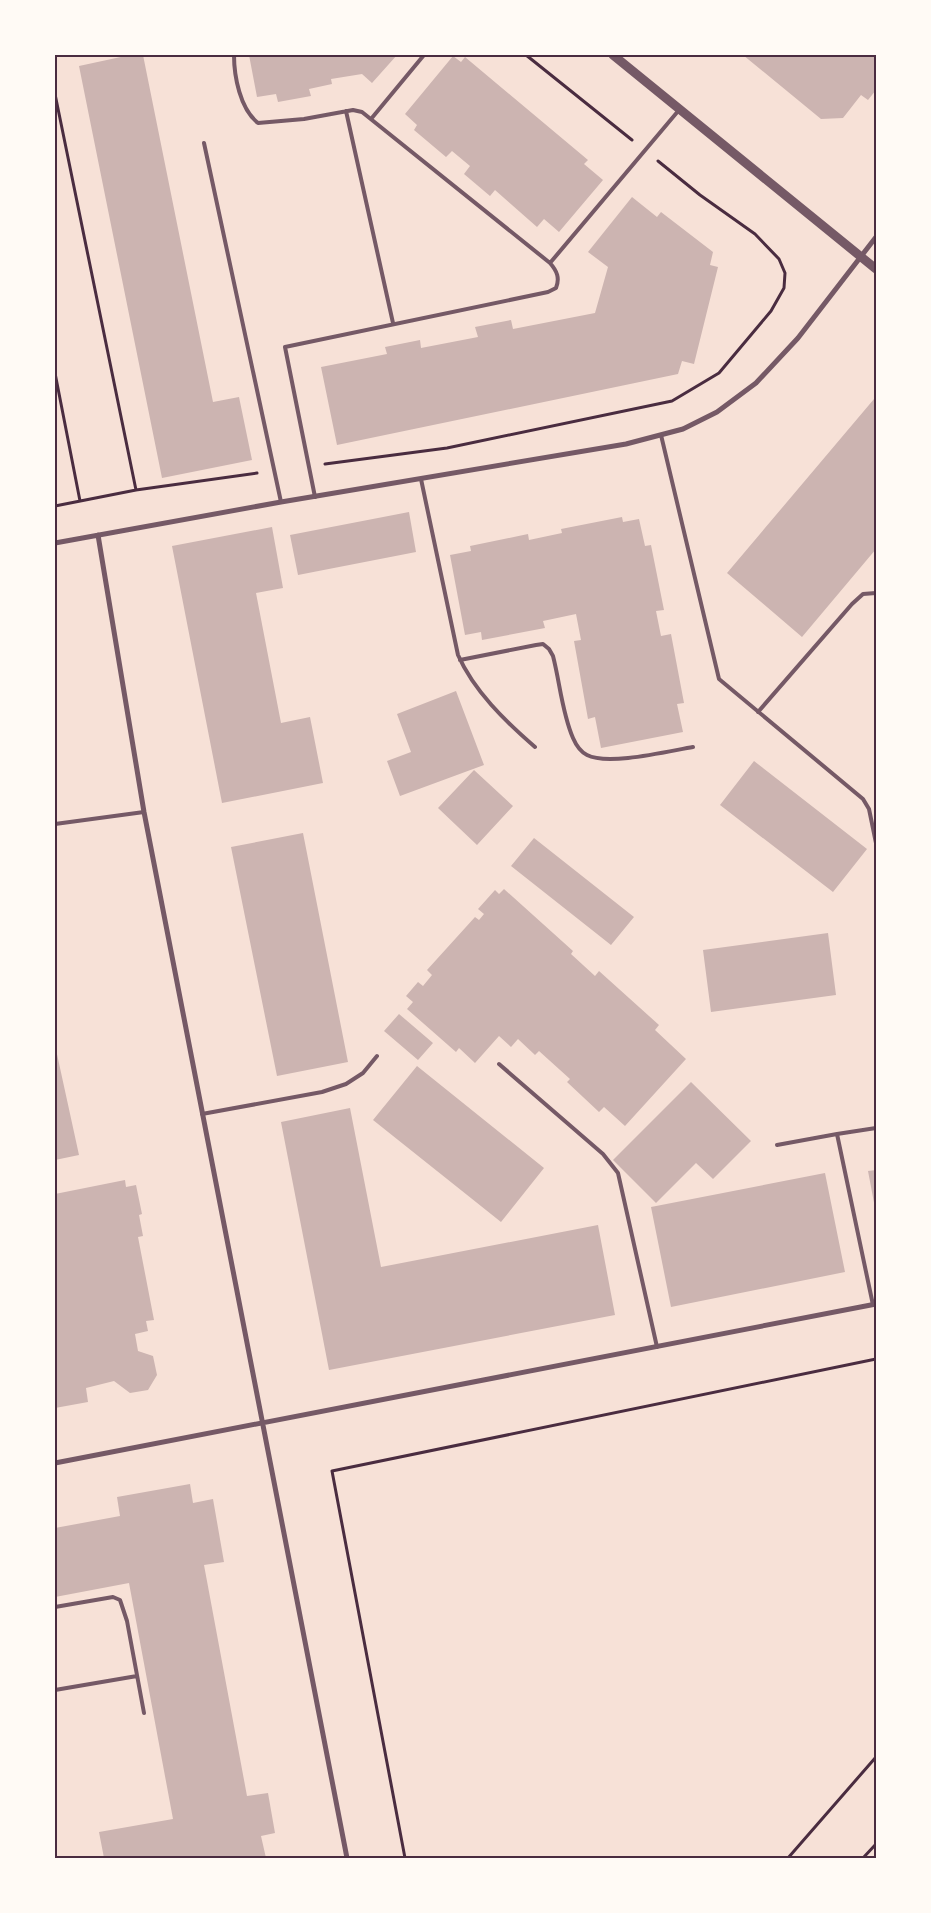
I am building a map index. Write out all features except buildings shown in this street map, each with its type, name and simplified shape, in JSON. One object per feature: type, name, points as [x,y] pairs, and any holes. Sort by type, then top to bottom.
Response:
[{"type":"street","points":[[613,55],[876,269]]},
{"type":"street","points":[[55,543],[280,502],[626,444],[683,429],[717,412],[756,383],[798,338],[876,237]]},
{"type":"street","points":[[98,535],[144,812],[347,1858]]},
{"type":"street","points":[[55,1463],[875,1304]]},
{"type":"lane","points":[[234,55],[238,84],[243,100],[250,116],[258,123],[353,110],[362,112],[550,263],[558,277],[557,286],[554,290],[285,347],[315,497]]},
{"type":"lane","points":[[371,119],[424,55]]},
{"type":"lane","points":[[550,263],[680,110]]},
{"type":"lane","points":[[346,112],[393,323]]},
{"type":"lane","points":[[204,143],[280,502]]},
{"type":"lane","points":[[661,435],[720,679],[863,799],[869,808],[876,843]]},
{"type":"lane","points":[[421,479],[452,632],[460,660],[495,709],[535,747]]},
{"type":"lane","points":[[758,712],[852,604],[863,594],[876,593]]},
{"type":"lane","points":[[460,660],[543,644],[554,656],[568,724],[573,738],[579,749],[586,755],[597,759],[613,760],[693,747]]},
{"type":"lane","points":[[55,824],[144,812]]},
{"type":"lane","points":[[202,1114],[322,1092],[346,1084],[363,1072],[377,1056]]},
{"type":"lane","points":[[499,1064],[602,1154],[618,1173],[657,1347]]},
{"type":"lane","points":[[777,1145],[876,1128]]},
{"type":"lane","points":[[837,1134],[875,1304]]},
{"type":"lane","points":[[55,1607],[113,1597],[120,1600],[127,1621],[144,1713]]},
{"type":"lane","points":[[55,1690],[137,1676]]},
{"type":"path","points":[[308,467],[447,448],[672,402],[719,373],[771,311],[784,288],[784,273],[779,259],[755,234],[700,195],[526,55]]},
{"type":"path","points":[[55,94],[136,490]]},
{"type":"path","points":[[55,373],[80,501]]},
{"type":"path","points":[[55,506],[136,490],[273,471]]},
{"type":"path","points":[[405,1858],[332,1471],[876,1359]]},
{"type":"path","points":[[788,1858],[876,1757]]},
{"type":"path","points":[[864,1858],[876,1844]]}]
